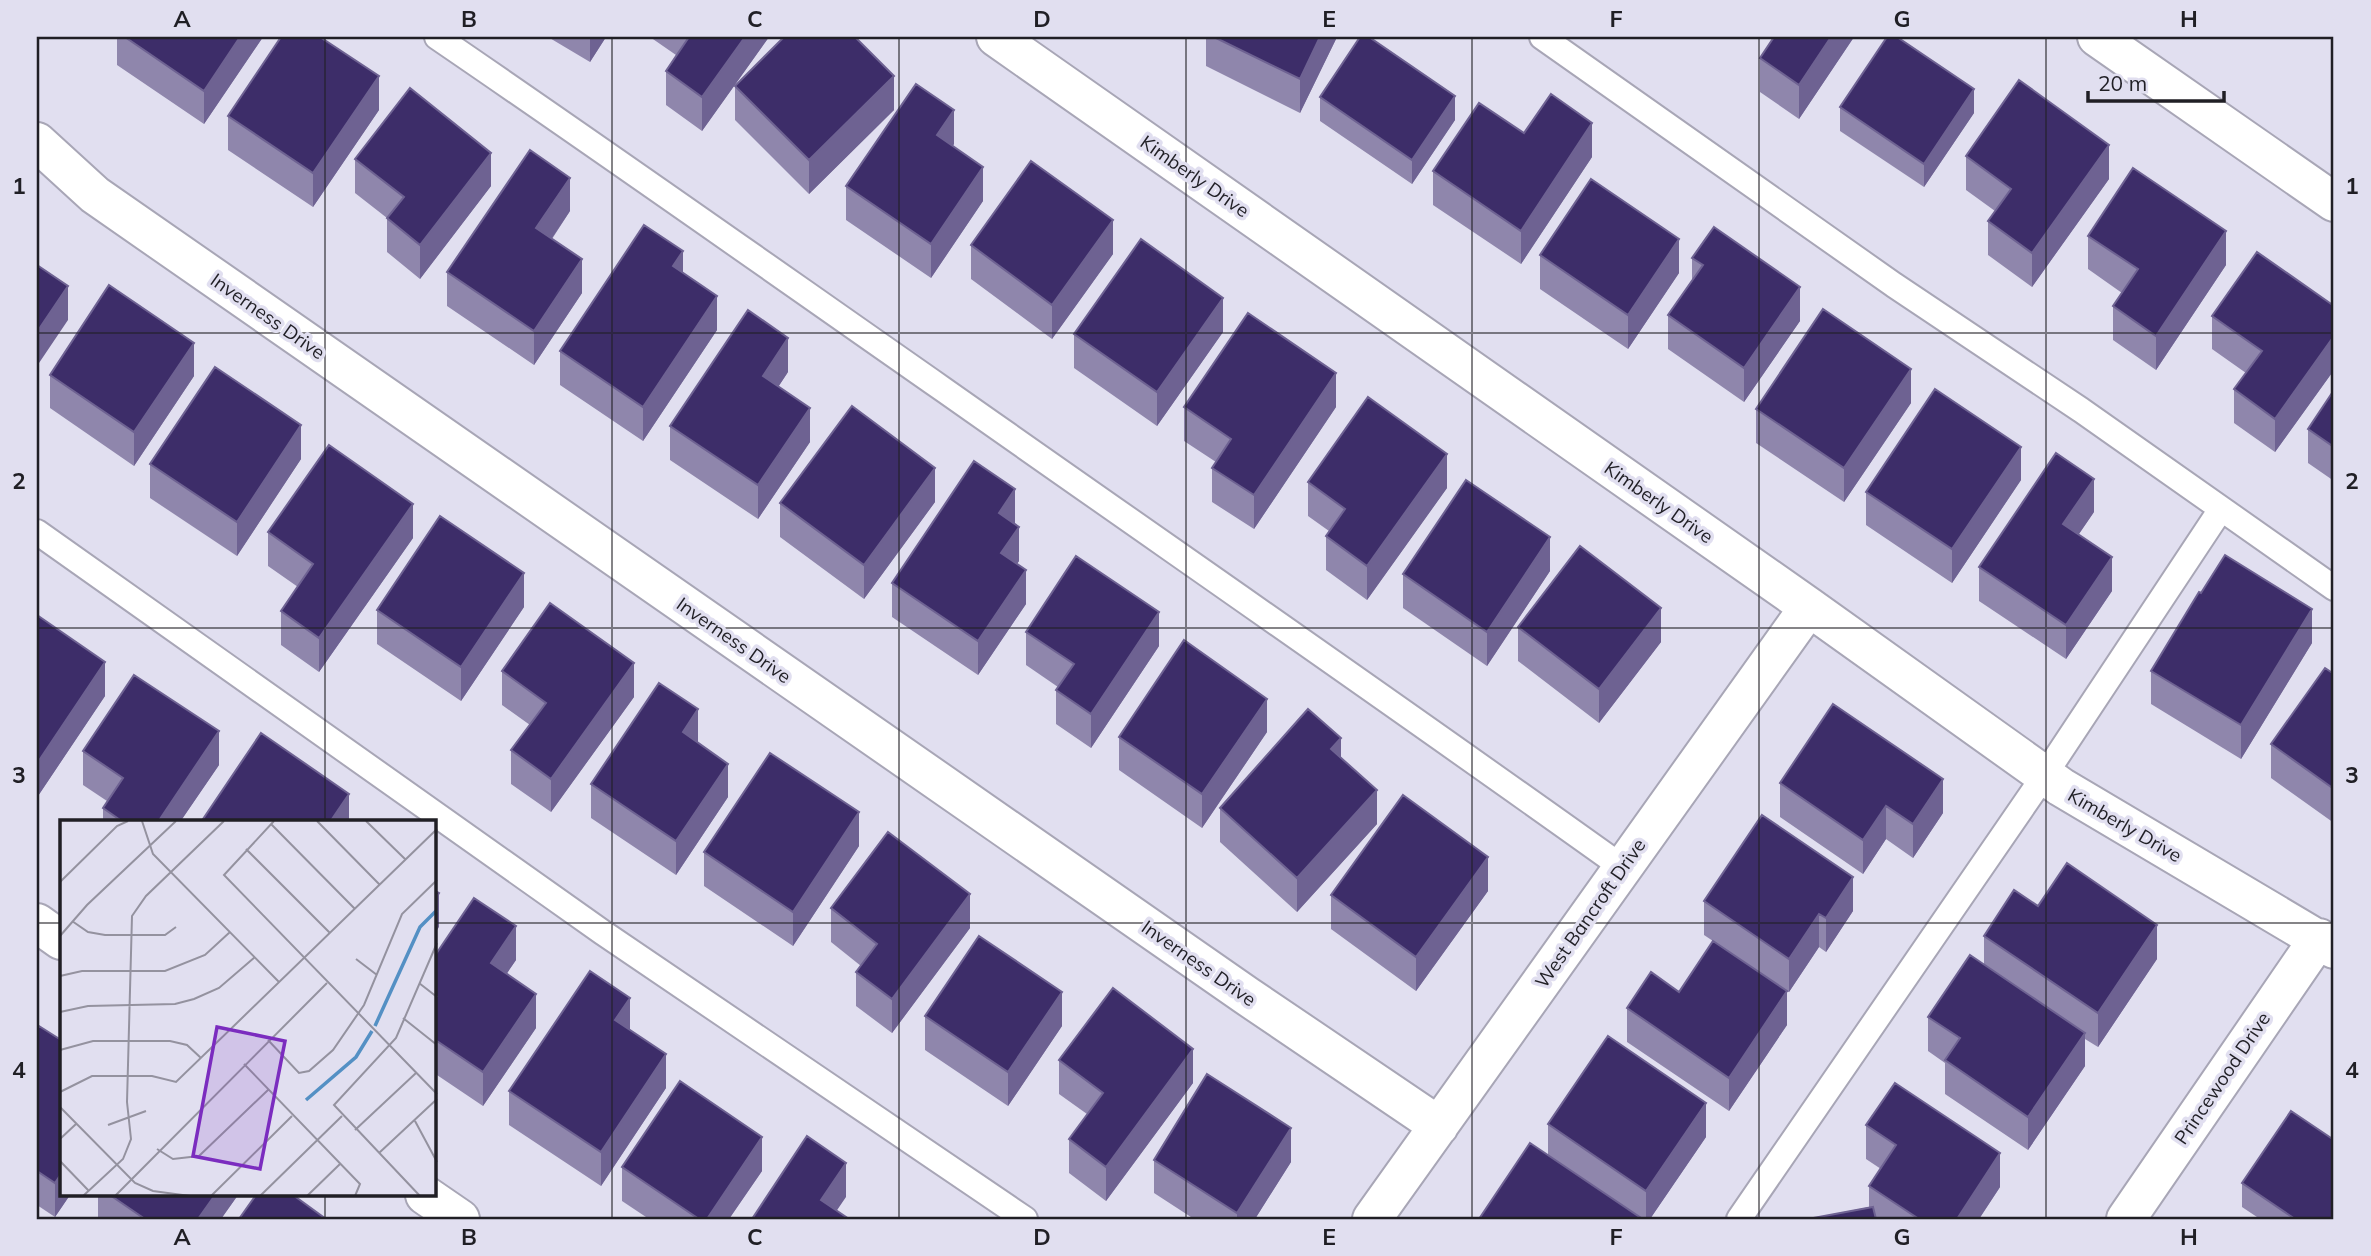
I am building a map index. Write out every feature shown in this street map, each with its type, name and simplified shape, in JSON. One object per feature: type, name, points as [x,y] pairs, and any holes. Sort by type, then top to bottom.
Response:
[{"type":"street","name":"Kimberly Drive","points":[[996,37],[2044,775],[2327,943]]},
{"type":"street","points":[[2097,37],[2334,202]]},
{"type":"street","name":"Inverness Drive","points":[[37,142],[95,195],[1247,996],[1439,1126]]},
{"type":"street","name":"West Bancroft Drive","points":[[1372,1219],[1809,607]]},
{"type":"street","points":[[37,923],[60,939]]},
{"type":"street","name":"Princewood Drive","points":[[2126,1219],[2327,943]]},
{"type":"street","points":[[426,1196],[460,1219]]},
{"type":"lane","points":[[437,37],[617,159],[1622,867]]},
{"type":"lane","points":[[1542,37],[1894,285],[2081,410],[2334,587]]},
{"type":"lane","points":[[1739,1219],[2044,775],[2221,509]]},
{"type":"lane","points":[[37,532],[601,932],[1025,1219]]},
{"type":"building","points":[[125,37],[240,37],[204,91]]},
{"type":"building","points":[[281,37],[320,37],[379,76],[313,173],[228,116]]},
{"type":"building","points":[[689,37],[745,37],[702,97],[666,71]]},
{"type":"building","points":[[784,37],[855,37],[894,76],[809,160],[735,86]]},
{"type":"building","points":[[1214,37],[1320,37],[1300,79]]},
{"type":"building","points":[[1360,37],[1369,37],[1455,96],[1412,160],[1320,97]]},
{"type":"building","points":[[1774,37],[1831,37],[1799,85],[1760,58]]},
{"type":"building","points":[[1887,37],[1897,37],[1974,89],[1924,164],[1840,107]]},
{"type":"building","points":[[2019,80],[2109,145],[2032,253],[1988,221],[2011,189],[1966,156]]},
{"type":"building","points":[[916,84],[954,110],[937,135],[983,167],[931,244],[846,186]]},
{"type":"building","points":[[410,88],[491,153],[420,245],[387,218],[404,197],[355,159]]},
{"type":"building","points":[[1551,94],[1592,123],[1521,231],[1433,171],[1479,103],[1524,133]]},
{"type":"building","points":[[530,150],[570,178],[536,228],[582,259],[534,331],[447,272]]},
{"type":"building","points":[[1031,161],[1113,220],[1052,305],[971,245]]},
{"type":"building","points":[[2133,168],[2226,231],[2156,336],[2113,306],[2138,269],[2088,236]]},
{"type":"building","points":[[1591,179],[1679,239],[1628,315],[1540,255]]},
{"type":"building","points":[[644,225],[683,251],[673,266],[717,296],[643,407],[560,351]]},
{"type":"building","points":[[1714,227],[1800,287],[1744,368],[1668,315],[1703,265],[1692,258]]},
{"type":"building","points":[[1141,239],[1223,298],[1157,392],[1074,334]]},
{"type":"building","points":[[2257,252],[2334,306],[2334,336],[2275,419],[2234,389],[2262,351],[2212,316]]},
{"type":"building","points":[[37,265],[68,286],[37,332]]},
{"type":"building","points":[[109,285],[194,343],[134,432],[50,375]]},
{"type":"building","points":[[1823,309],[1911,369],[1844,468],[1756,409]]},
{"type":"building","points":[[748,310],[788,338],[763,376],[810,408],[758,485],[670,426]]},
{"type":"building","points":[[1248,313],[1336,373],[1254,495],[1212,468],[1231,439],[1184,407]]},
{"type":"building","points":[[215,367],[301,425],[237,522],[150,464]]},
{"type":"building","points":[[1935,389],[2021,447],[1952,549],[1866,492]]},
{"type":"building","points":[[2334,390],[2334,447],[2308,429]]},
{"type":"building","points":[[1368,397],[1447,454],[1367,566],[1326,536],[1345,509],[1308,482]]},
{"type":"building","points":[[852,406],[935,468],[864,565],[780,503]]},
{"type":"building","points":[[329,445],[413,504],[319,638],[281,611],[313,564],[268,532]]},
{"type":"building","points":[[2056,453],[2094,479],[2063,524],[2112,557],[2066,625],[1979,567]]},
{"type":"building","points":[[974,461],[1015,489],[999,513],[1019,527],[1001,553],[1026,570],[978,641],[892,583]]},
{"type":"building","points":[[1466,480],[1550,537],[1487,632],[1403,574]]},
{"type":"building","points":[[440,516],[524,573],[461,667],[377,610]]},
{"type":"building","points":[[1580,546],[1661,608],[1599,689],[1518,627]]},
{"type":"building","points":[[2225,555],[2312,609],[2241,725],[2151,671]]},
{"type":"building","points":[[1076,556],[1159,612],[1091,714],[1056,690],[1074,664],[1026,632]]},
{"type":"building","points":[[550,603],[634,663],[551,779],[511,750],[546,703],[502,671]]},
{"type":"building","points":[[37,615],[105,662],[38,762],[37,761]]},
{"type":"building","points":[[1184,640],[1267,699],[1202,794],[1119,737]]},
{"type":"building","points":[[2325,668],[2334,674],[2334,789],[2271,744]]},
{"type":"building","points":[[134,675],[219,731],[159,820],[120,820],[103,808],[123,778],[83,751]]},
{"type":"building","points":[[659,683],[698,709],[683,732],[728,764],[676,841],[591,784]]},
{"type":"building","points":[[1833,704],[1943,779],[1913,824],[1886,806],[1863,840],[1780,783]]},
{"type":"building","points":[[1308,709],[1341,738],[1331,749],[1377,790],[1297,878],[1220,808]]},
{"type":"building","points":[[261,733],[349,794],[331,820],[202,820]]},
{"type":"building","points":[[770,753],[859,812],[793,912],[704,852]]},
{"type":"building","points":[[1403,795],[1488,857],[1416,957],[1331,895]]},
{"type":"building","points":[[1762,815],[1853,877],[1826,918],[1819,914],[1789,959],[1704,901]]},
{"type":"building","points":[[888,832],[970,894],[892,999],[856,972],[877,944],[831,908]]},
{"type":"building","points":[[2067,863],[2157,925],[2098,1013],[1984,936],[2014,890],[2038,906]]},
{"type":"building","points":[[474,898],[516,926],[491,963],[536,994],[483,1072],[436,1040],[436,954]]},
{"type":"building","points":[[979,936],[1062,992],[1008,1072],[925,1016]]},
{"type":"building","points":[[1713,941],[1787,991],[1729,1078],[1627,1008],[1651,972],[1679,992]]},
{"type":"building","points":[[1970,955],[2085,1033],[2028,1117],[1945,1060],[1960,1038],[1928,1017]]},
{"type":"building","points":[[590,971],[630,998],[615,1020],[666,1054],[601,1152],[509,1091]]},
{"type":"building","points":[[1113,988],[1193,1049],[1106,1167],[1069,1139],[1103,1093],[1059,1060]]},
{"type":"building","points":[[39,1026],[60,1039],[60,1176],[55,1183],[37,1171]]},
{"type":"building","points":[[1608,1036],[1706,1103],[1646,1191],[1548,1124]]},
{"type":"building","points":[[1207,1074],[1291,1128],[1237,1213],[1154,1160]]},
{"type":"building","points":[[680,1081],[762,1137],[707,1219],[699,1219],[622,1167]]},
{"type":"building","points":[[1895,1083],[2000,1153],[1957,1219],[1919,1219],[1869,1186],[1896,1145],[1866,1125]]},
{"type":"building","points":[[2291,1111],[2334,1140],[2334,1219],[2295,1219],[2242,1183]]},
{"type":"building","points":[[807,1136],[846,1163],[821,1200],[849,1219],[752,1219]]},
{"type":"building","points":[[1530,1143],[1641,1218],[1479,1219]]},
{"type":"building","points":[[111,1196],[214,1196],[198,1219],[145,1219]]},
{"type":"building","points":[[255,1196],[294,1196],[326,1219],[239,1219]]},
{"type":"building","points":[[1873,1207],[1876,1219],[1808,1219]]}]
